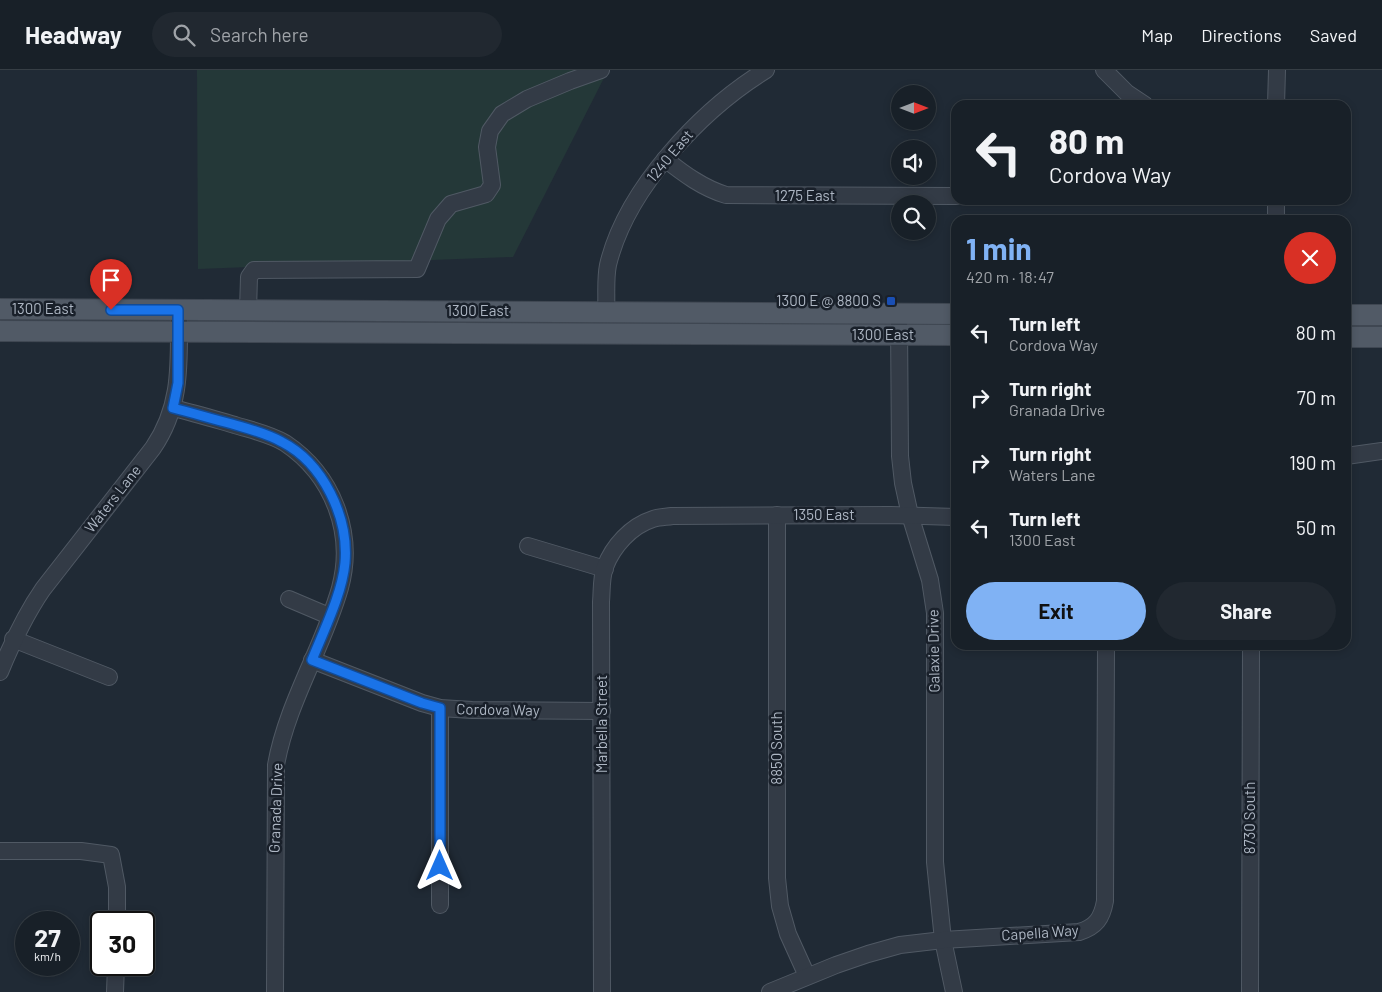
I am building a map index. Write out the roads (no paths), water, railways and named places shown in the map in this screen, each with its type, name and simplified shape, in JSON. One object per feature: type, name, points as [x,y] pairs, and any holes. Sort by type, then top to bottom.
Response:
[{"type":"main road","name":"1300 East","points":[[0,309],[951,314]]},
{"type":"main road","points":[[1351,315],[1382,316]]},
{"type":"main road","name":"1300 East","points":[[0,331],[951,336]]},
{"type":"main road","points":[[1351,337],[1382,337]]},
{"type":"street","points":[[248,310],[249,277],[254,270],[417,269],[438,219],[451,204],[486,194],[492,185],[487,146],[490,131],[502,114],[527,99],[601,70]]},
{"type":"street","name":"1240 East","points":[[606,311],[608,267],[616,238],[647,184],[690,130],[719,104],[745,75],[766,70]]},
{"type":"street","points":[[1104,70],[1116,84],[1135,100]]},
{"type":"street","points":[[1276,70],[1276,100]]},
{"type":"street","name":"1275 East","points":[[665,159],[699,184],[712,191],[726,195],[951,196]]},
{"type":"street","name":"Waters Lane","points":[[0,672],[13,639],[43,589],[153,448],[167,424],[173,408],[178,383],[178,310]]},
{"type":"street","name":"Galaxie Drive","points":[[899,313],[900,456],[903,483],[910,515],[930,580],[935,613],[935,862],[942,940],[954,992]]},
{"type":"street","name":"Granada Drive","points":[[173,408],[271,436],[284,442],[317,472],[330,491],[344,538],[345,563],[340,588],[284,730],[276,766],[275,992]]},
{"type":"street","points":[[1351,455],[1382,451]]},
{"type":"street","name":"1350 East","points":[[693,515],[951,517]]},
{"type":"street","name":"Marbella Street","points":[[602,992],[601,602],[605,569],[612,553],[634,529],[652,519],[693,515]]},
{"type":"street","name":"8850 South","points":[[777,515],[777,878],[780,906],[788,934],[808,976]]},
{"type":"street","points":[[528,546],[605,569]]},
{"type":"street","points":[[288,599],[329,616]]},
{"type":"street","points":[[13,639],[109,677]]},
{"type":"street","name":"Capella Way","points":[[770,992],[868,954],[900,946],[942,940],[1079,932],[1096,925],[1102,914],[1105,892],[1106,650]]},
{"type":"street","name":"8730 South","points":[[1250,650],[1250,992]]},
{"type":"street","name":"Cordova Way","points":[[312,660],[422,703],[440,708],[602,711]]},
{"type":"street","points":[[440,708],[440,905]]},
{"type":"street","points":[[0,851],[81,851],[111,856],[117,887],[116,911]]},
{"type":"street","points":[[114,992],[115,976]]},
{"type":"place","name":"1300 E @ 8800 S","points":[[891,301]]}]
